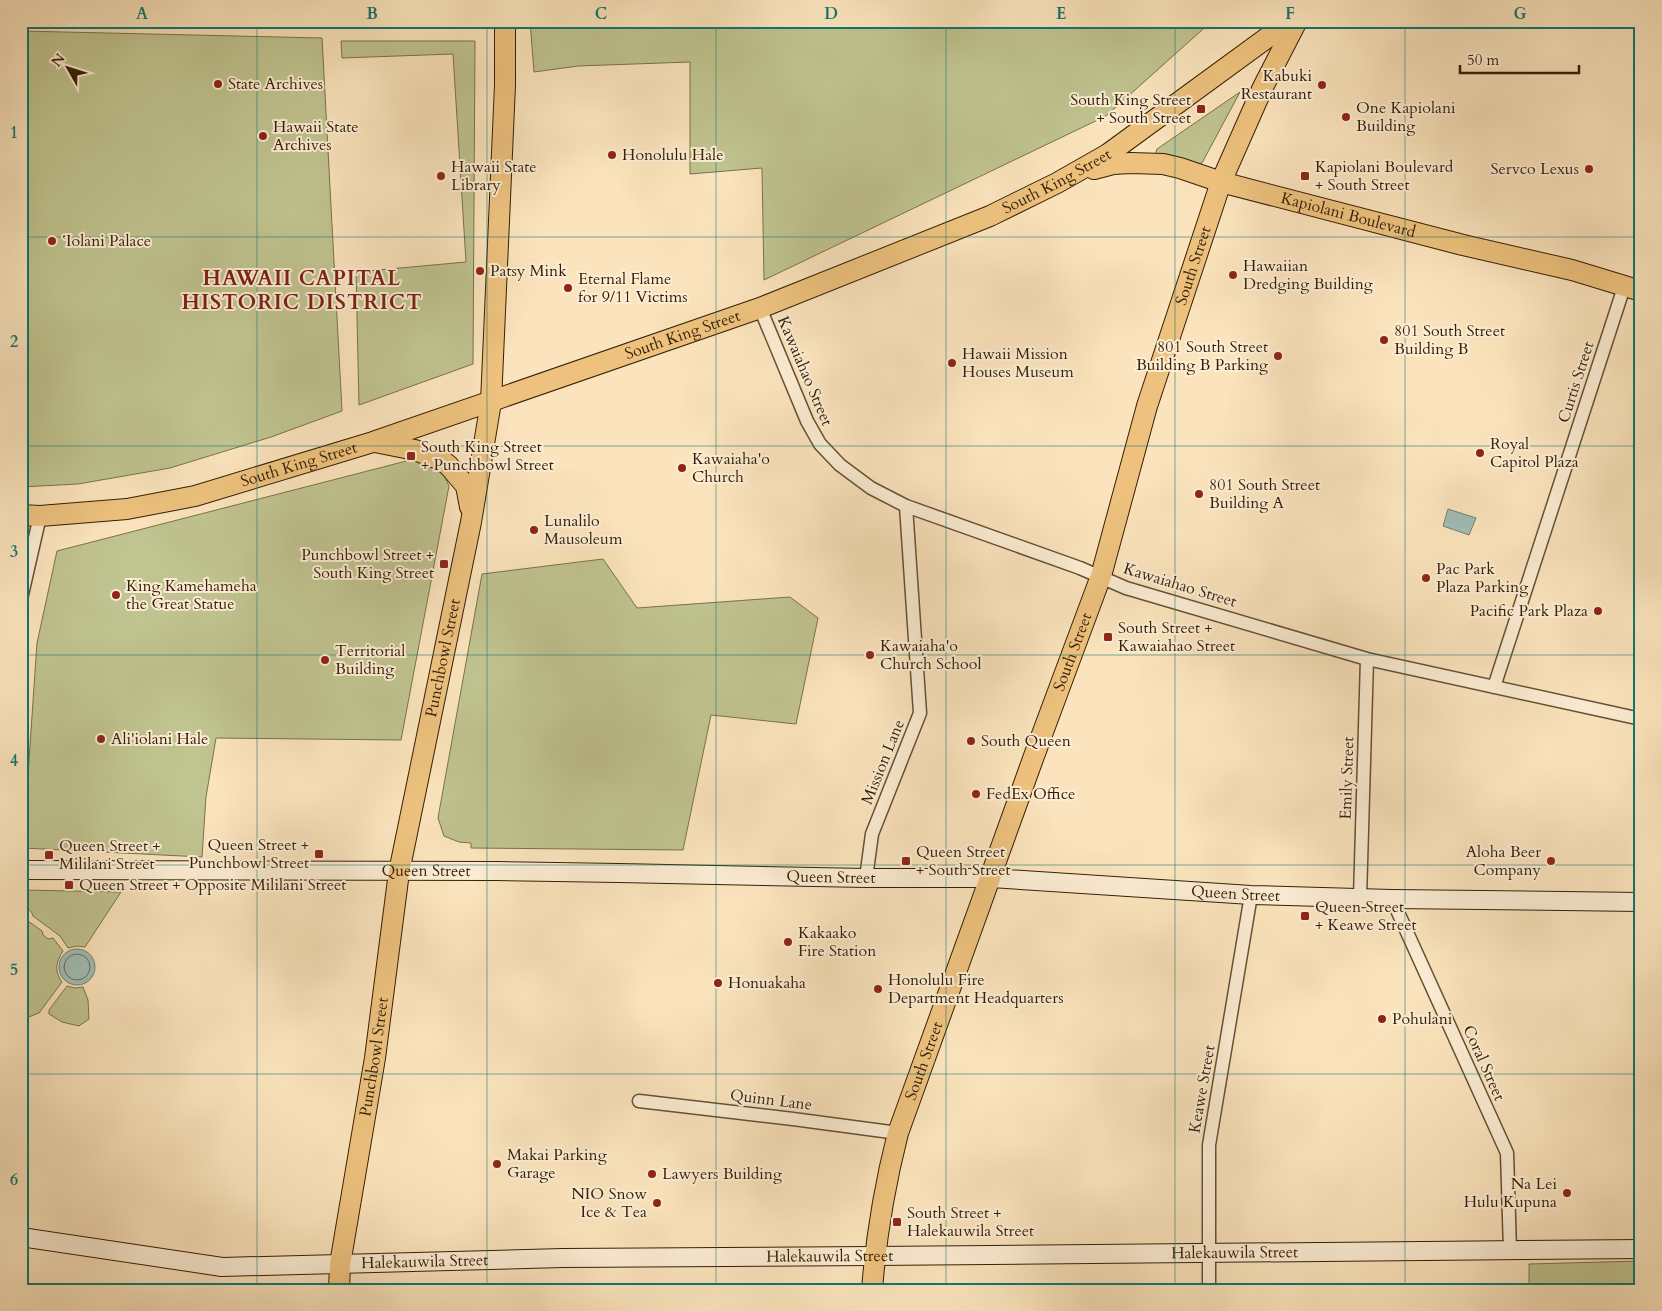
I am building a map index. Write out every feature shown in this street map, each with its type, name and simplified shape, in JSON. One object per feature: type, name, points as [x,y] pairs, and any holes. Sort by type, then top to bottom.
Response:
[{"type":"main road","name":"Punchbowl Street","points":[[339,1290],[340,1264],[375,1058],[399,872],[472,514],[491,402],[505,85],[505,21]]},
{"type":"main road","name":"South King Street","points":[[31,515],[127,509],[195,496],[373,442],[760,308],[990,216],[1057,183],[1108,154],[1290,21]]},
{"type":"main road","name":"South Street","points":[[872,1290],[874,1256],[898,1133],[1101,576],[1147,406],[1221,182],[1271,71],[1297,21]]},
{"type":"main road","name":"Kapiolani Boulevard","points":[[1057,183],[1098,167],[1113,164],[1163,164],[1221,182],[1463,245],[1572,270],[1632,289]]},
{"type":"main road","points":[[373,442],[415,450],[443,461],[466,486],[472,514]]},
{"type":"street","name":"Curtis Street","points":[[1494,687],[1632,289]]},
{"type":"street","name":"Kawaiahao Street","points":[[760,308],[807,421],[820,444],[840,465],[855,477],[871,488],[906,506],[1101,576],[1126,588],[1367,659],[1641,719]]},
{"type":"street","name":"Mission Lane","points":[[866,878],[872,834],[920,713],[906,506]]},
{"type":"street","points":[[21,599],[31,515]]},
{"type":"street","name":"Emily Street","points":[[1360,898],[1367,659]]},
{"type":"street","name":"Queen Street","points":[[21,870],[619,872],[866,878],[991,878],[1251,895],[1641,902]]},
{"type":"street","name":"Keawe Street","points":[[1209,1290],[1209,1145],[1251,895]]},
{"type":"street","name":"Coral Street","points":[[1392,899],[1507,1153],[1510,1250]]},
{"type":"street","name":"Quinn Lane","points":[[639,1101],[793,1118],[898,1133]]},
{"type":"street","name":"Halekauwila Street","points":[[21,1237],[222,1267],[563,1258],[1641,1249]]},
{"type":"green space","points":[[530,21],[1212,21],[1106,116],[764,280],[762,168],[690,174],[690,62],[578,66],[534,72]]},
{"type":"green space","points":[[21,31],[322,38],[342,411],[271,437],[170,468],[78,484],[21,487]]},
{"type":"green space","points":[[341,41],[475,41],[473,364],[359,405],[356,272],[466,262],[453,54],[342,58]]},
{"type":"green space","points":[[1240,92],[1202,163],[1197,164],[1155,155],[1157,149]]},
{"type":"green space","points":[[422,457],[440,466],[449,486],[401,740],[216,738],[206,797],[202,857],[23,848],[37,643],[57,551]]},
{"type":"green space","points":[[603,559],[637,608],[790,597],[818,618],[796,724],[711,715],[683,850],[471,848],[471,843],[459,842],[444,836],[438,818],[482,574]]},
{"type":"green space","points":[[23,890],[121,892],[85,947],[68,948],[60,936],[33,916],[30,911],[21,908],[21,892]]},
{"type":"green space","points":[[21,916],[42,931],[43,935],[48,939],[53,938],[63,951],[57,966],[62,982],[39,1013],[21,1020]]},
{"type":"green space","points":[[67,986],[83,987],[88,1000],[89,1019],[79,1026],[62,1022],[49,1014],[49,1010]]},
{"type":"green space","points":[[1641,1261],[1641,1290],[1529,1290],[1529,1264]]},
{"type":"water","points":[[1448,509],[1476,518],[1469,535],[1443,526]]},
{"type":"water","points":[[77,949],[84,950],[90,954],[94,960],[94,974],[90,980],[84,984],[77,985],[70,984],[64,980],[60,974],[59,967],[60,960],[64,954],[70,950]]},
{"type":"place","name":"State Archives","points":[[218,84]]},
{"type":"place","name":"Kabuki Restaurant","points":[[1322,85]]},
{"type":"place","name":"South King Street + South Street","points":[[1201,109]]},
{"type":"place","name":"One Kapiolani Building","points":[[1346,117]]},
{"type":"place","name":"Hawaii State Archives","points":[[263,136]]},
{"type":"place","name":"Honolulu Hale","points":[[612,155]]},
{"type":"place","name":"Servco Lexus","points":[[1589,169]]},
{"type":"place","name":"Hawaii State Library","points":[[441,176]]},
{"type":"place","name":"Kapiolani Boulevard + South Street","points":[[1305,176]]},
{"type":"place","name":"ʻIolani Palace","points":[[52,241]]},
{"type":"place","name":"Patsy Mink","points":[[480,271]]},
{"type":"place","name":"Hawaiian Dredging Building","points":[[1233,275]]},
{"type":"place","name":"Eternal Flame for 9/11 Victims","points":[[568,288]]},
{"type":"place","name":"801 South Street Building B","points":[[1384,340]]},
{"type":"place","name":"801 South Street Building B Parking","points":[[1278,356]]},
{"type":"place","name":"Hawaii Mission Houses Museum","points":[[952,363]]},
{"type":"place","name":"Royal Capitol Plaza","points":[[1480,453]]},
{"type":"place","name":"South King Street + Punchbowl Street","points":[[411,456]]},
{"type":"place","name":"Kawaiaha'o Church","points":[[682,468]]},
{"type":"place","name":"801 South Street Building A","points":[[1199,494]]},
{"type":"place","name":"Lunalilo Mausoleum","points":[[534,530]]},
{"type":"place","name":"Punchbowl Street + South King Street","points":[[444,564]]},
{"type":"place","name":"Pac Park Plaza Parking","points":[[1426,578]]},
{"type":"place","name":"King Kamehameha the Great Statue","points":[[116,595]]},
{"type":"place","name":"Pacific Park Plaza","points":[[1598,611]]},
{"type":"place","name":"South Street + Kawaiahao Street","points":[[1108,637]]},
{"type":"place","name":"Kawaiaha'o Church School","points":[[870,655]]},
{"type":"place","name":"Territorial Building","points":[[325,660]]},
{"type":"place","name":"Ali'iolani Hale","points":[[101,739]]},
{"type":"place","name":"South Queen","points":[[971,741]]},
{"type":"place","name":"FedEx Office","points":[[976,794]]},
{"type":"place","name":"Queen Street + Punchbowl Street","points":[[319,854]]},
{"type":"place","name":"Queen Street + Mililani Street","points":[[49,855]]},
{"type":"place","name":"Queen Street + South Street","points":[[906,861]]},
{"type":"place","name":"Aloha Beer Company","points":[[1551,861]]},
{"type":"place","name":"Queen Street + Opposite Mililani Street","points":[[69,885]]},
{"type":"place","name":"Queen Street + Keawe Street","points":[[1305,916]]},
{"type":"place","name":"Kakaako Fire Station","points":[[788,942]]},
{"type":"place","name":"Honuakaha","points":[[718,983]]},
{"type":"place","name":"Honolulu Fire Department Headquarters","points":[[878,989]]},
{"type":"place","name":"Pohulani","points":[[1382,1019]]},
{"type":"place","name":"Makai Parking Garage","points":[[497,1164]]},
{"type":"place","name":"Lawyers Building","points":[[652,1174]]},
{"type":"place","name":"Na Lei Hulu Kupuna","points":[[1567,1193]]},
{"type":"place","name":"NIO Snow Ice & Tea","points":[[657,1203]]},
{"type":"place","name":"South Street + Halekauwila Street","points":[[897,1222]]},
{"type":"district","name":"HAWAII CAPITAL HISTORIC DISTRICT","points":[[302,290]]}]
